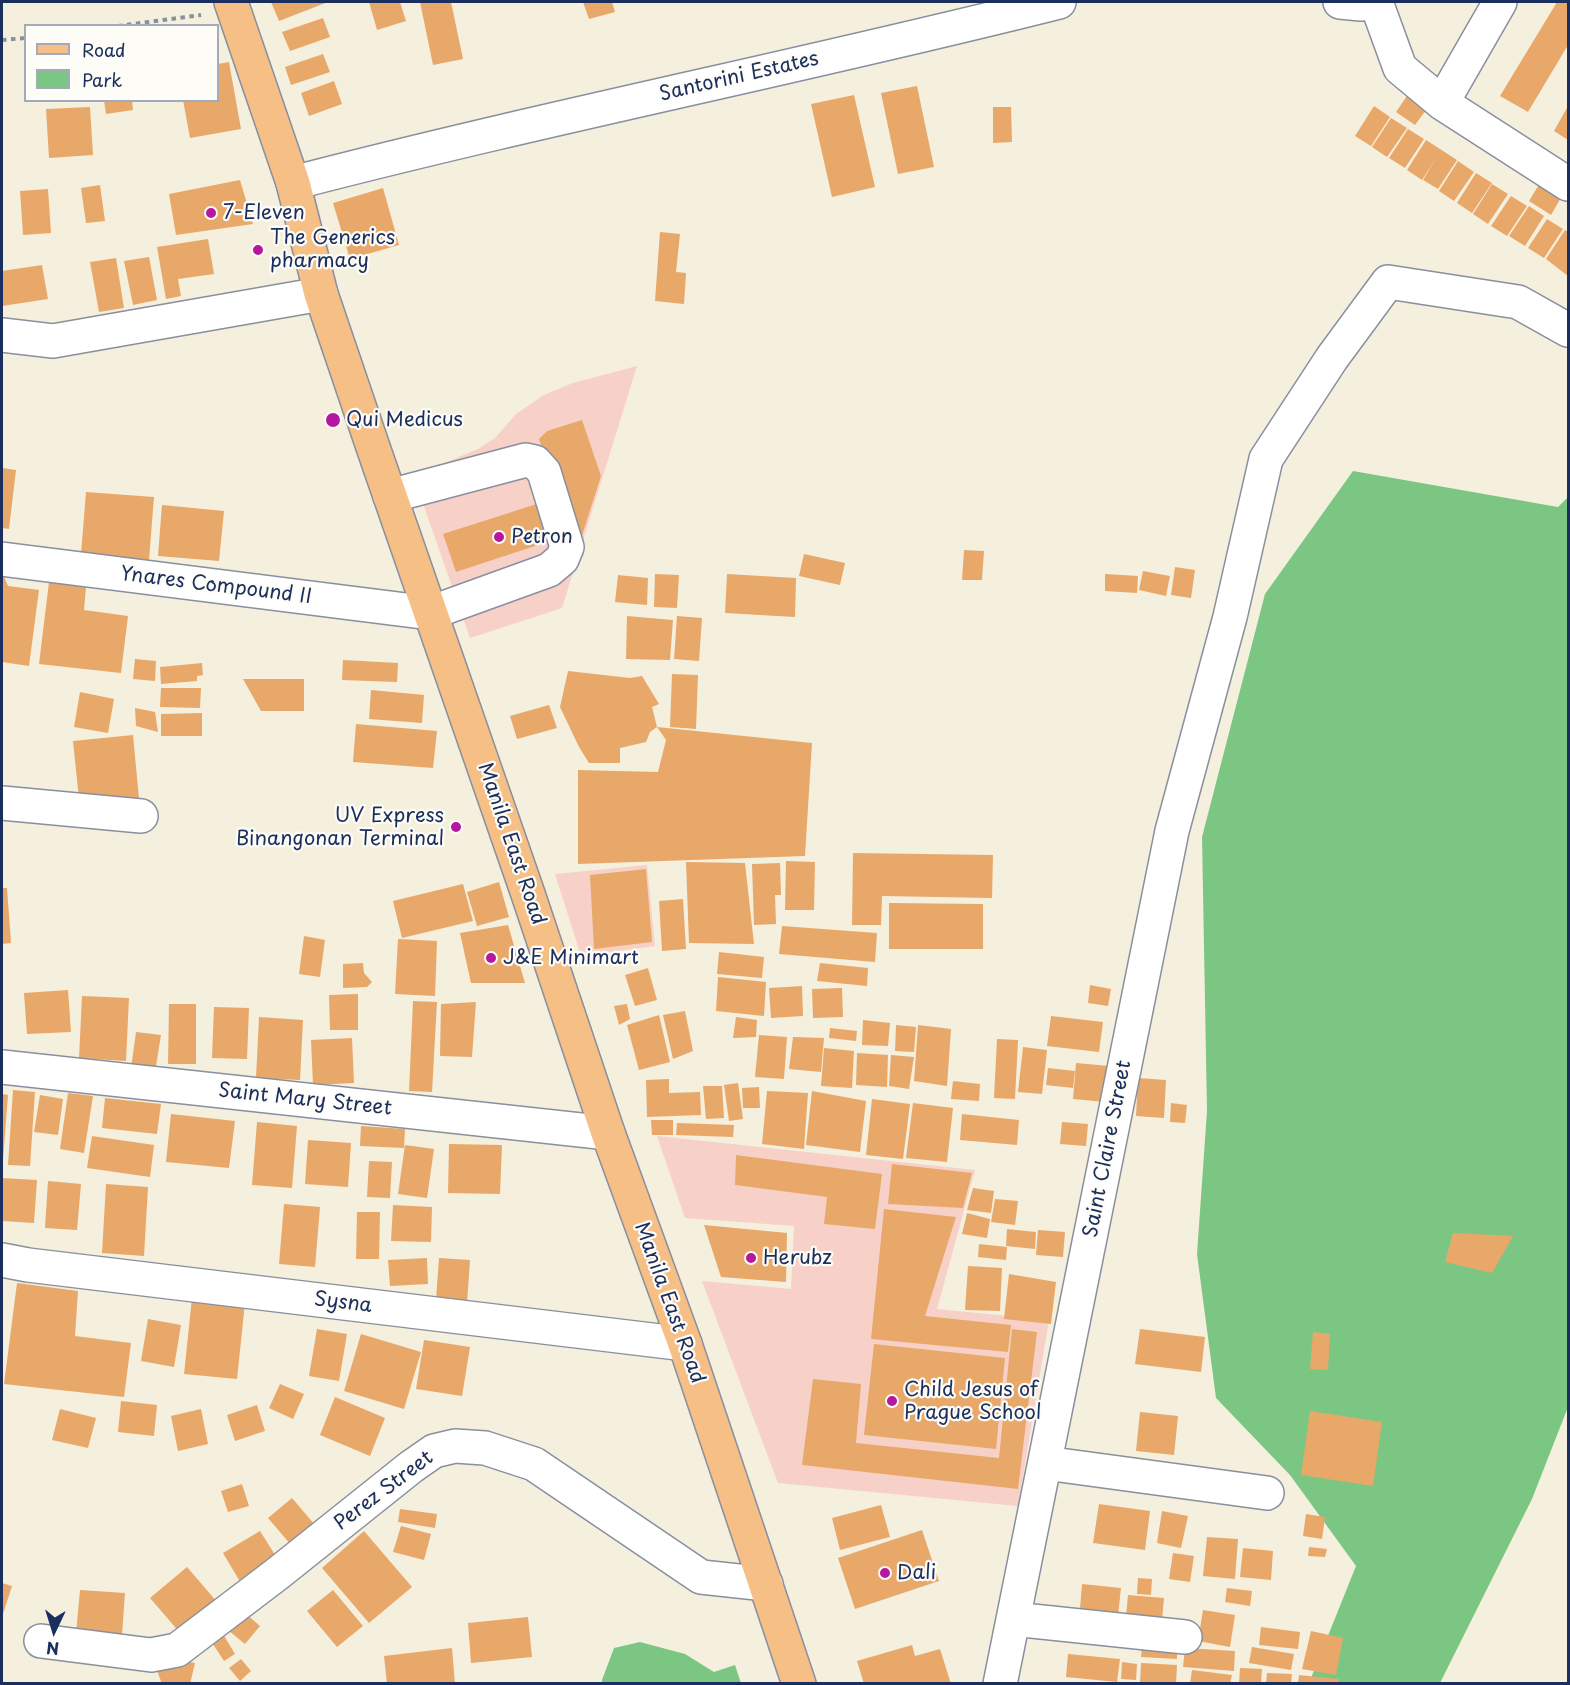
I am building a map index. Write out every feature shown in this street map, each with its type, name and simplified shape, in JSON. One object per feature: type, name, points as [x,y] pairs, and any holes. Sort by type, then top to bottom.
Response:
[{"type":"main road","name":"Manila East Road","points":[[233,6],[292,183],[321,294],[608,1133],[685,1344],[799,1683]]},
{"type":"street","name":"Santorini Estates","points":[[292,183],[419,150],[1059,2]]},
{"type":"street","points":[[1340,2],[1361,4],[1374,2],[1400,68],[1442,103],[1569,183]]},
{"type":"street","points":[[1442,103],[1500,2]]},
{"type":"street","name":"Saint Claire Street","points":[[1000,1683],[1172,831],[1230,617],[1266,459],[1332,358],[1388,282],[1518,302],[1569,330]]},
{"type":"street","points":[[2,335],[53,341],[321,294]]},
{"type":"street","points":[[390,496],[526,460],[535,462],[544,472],[567,547],[562,559],[549,570],[430,613]]},
{"type":"street","name":"Ynares Compound II","points":[[2,559],[430,613]]},
{"type":"street","points":[[2,803],[141,816]]},
{"type":"street","name":"Saint Mary Street","points":[[2,1067],[608,1133]]},
{"type":"street","name":"Sysna","points":[[2,1260],[685,1344]]},
{"type":"street","name":"Perez Street","points":[[41,1641],[151,1655],[177,1650],[411,1467],[434,1451],[455,1446],[485,1448],[534,1464],[701,1577],[766,1584]]},
{"type":"street","points":[[1045,1463],[1267,1493]]},
{"type":"street","points":[[1013,1619],[1185,1637]]},
{"type":"path","points":[[130,24],[233,6]]},
{"type":"path","points":[[2,40],[24,38]]},
{"type":"shaded area","points":[[637,366],[562,608],[470,638],[412,472],[442,464],[478,449],[495,438],[516,414],[544,395],[573,383]]},
{"type":"shaded area","points":[[647,865],[655,946],[581,956],[555,874]]},
{"type":"shaded area","name":"Child Jesus of Prague School","points":[[657,1136],[975,1170],[937,1309],[1049,1320],[1018,1506],[778,1483],[702,1281],[791,1289],[794,1226],[685,1218]]},
{"type":"green space","points":[[1353,471],[1558,507],[1568,497],[1568,1407],[1532,1499],[1440,1683],[1309,1683],[1356,1566],[1290,1475],[1216,1398],[1197,1254],[1207,1111],[1202,837],[1265,594]]},
{"type":"green space","points":[[640,1642],[685,1654],[714,1672],[735,1665],[741,1683],[602,1683],[614,1648]]},
{"type":"building","points":[[271,2],[328,2],[279,21]]},
{"type":"building","points":[[369,2],[400,2],[406,21],[377,30]]},
{"type":"building","points":[[420,2],[451,2],[463,59],[433,65]]},
{"type":"building","points":[[583,2],[612,2],[615,12],[589,19]]},
{"type":"building","points":[[1557,2],[1568,2],[1568,45],[1528,112],[1500,96]]},
{"type":"building","points":[[323,18],[330,37],[290,51],[282,32]]},
{"type":"building","points":[[323,54],[330,72],[291,85],[285,67]]},
{"type":"building","points":[[229,62],[241,129],[190,138],[183,102],[219,102],[219,64]]},
{"type":"building","points":[[334,81],[342,104],[309,116],[301,93]]},
{"type":"building","points":[[917,86],[934,167],[898,174],[881,93]]},
{"type":"building","points":[[1409,93],[1429,106],[1415,125],[1396,112]]},
{"type":"building","points":[[854,95],[875,187],[832,197],[811,104]]},
{"type":"building","points":[[104,102],[132,102],[133,110],[106,114]]},
{"type":"building","points":[[1374,106],[1390,117],[1371,146],[1355,136]]},
{"type":"building","points":[[1568,106],[1568,140],[1554,131]]},
{"type":"building","points":[[90,107],[93,155],[49,158],[46,109]]},
{"type":"building","points":[[993,107],[1011,107],[1012,142],[993,143]]},
{"type":"building","points":[[1391,118],[1407,128],[1387,157],[1372,147]]},
{"type":"building","points":[[1408,129],[1424,139],[1405,168],[1389,158]]},
{"type":"building","points":[[1426,140],[1457,160],[1438,189],[1423,180],[1436,158],[1422,180],[1407,170]]},
{"type":"building","points":[[1458,161],[1474,172],[1454,201],[1439,191]]},
{"type":"building","points":[[1476,173],[1492,183],[1472,213],[1457,203]]},
{"type":"building","name":"7-Eleven","points":[[240,180],[253,224],[176,235],[169,194]]},
{"type":"building","points":[[1540,183],[1562,196],[1551,215],[1529,201]]},
{"type":"building","points":[[1492,184],[1508,194],[1488,224],[1473,214]]},
{"type":"building","points":[[100,185],[105,221],[86,223],[81,188]]},
{"type":"building","points":[[383,188],[399,245],[350,259],[333,203]]},
{"type":"building","points":[[48,189],[51,233],[23,235],[20,191]]},
{"type":"building","points":[[1511,196],[1527,206],[1507,236],[1491,226]]},
{"type":"building","points":[[1529,206],[1544,216],[1525,246],[1509,236]]},
{"type":"building","points":[[1547,219],[1563,229],[1544,258],[1528,248]]},
{"type":"building","points":[[1565,230],[1568,232],[1568,276],[1546,259]]},
{"type":"building","points":[[660,232],[680,234],[676,272],[686,273],[684,304],[655,301]]},
{"type":"building","points":[[208,239],[214,274],[178,279],[181,296],[166,299],[157,247]]},
{"type":"building","points":[[149,257],[157,300],[133,305],[124,261]]},
{"type":"building","points":[[116,258],[124,308],[99,312],[90,262]]},
{"type":"building","points":[[42,265],[48,299],[2,306],[2,271]]},
{"type":"building","points":[[582,420],[601,476],[578,548],[539,439],[547,431]]},
{"type":"building","points":[[2,468],[16,470],[9,529],[2,528]]},
{"type":"building","points":[[86,492],[154,497],[149,560],[81,554]]},
{"type":"building","name":"Petron","points":[[543,502],[556,539],[456,572],[443,534]]},
{"type":"building","points":[[162,505],[224,511],[219,561],[158,556]]},
{"type":"building","points":[[964,550],[984,551],[982,580],[962,580]]},
{"type":"building","points":[[804,554],[845,563],[840,585],[799,576]]},
{"type":"building","points":[[1175,567],[1195,570],[1191,598],[1171,595]]},
{"type":"building","points":[[1143,571],[1170,576],[1166,596],[1139,590]]},
{"type":"building","points":[[2,572],[8,586],[39,590],[29,666],[2,662]]},
{"type":"building","points":[[655,574],[679,575],[677,608],[654,607]]},
{"type":"building","points":[[727,574],[796,578],[795,617],[725,613]]},
{"type":"building","points":[[1105,574],[1138,576],[1137,593],[1105,591]]},
{"type":"building","points":[[618,575],[648,578],[647,605],[615,602]]},
{"type":"building","points":[[49,582],[86,587],[84,610],[128,616],[121,673],[39,664]]},
{"type":"building","points":[[627,616],[673,620],[670,660],[626,659]]},
{"type":"building","points":[[677,616],[702,618],[699,661],[674,659]]},
{"type":"building","points":[[135,659],[156,661],[155,681],[133,679]]},
{"type":"building","points":[[343,660],[398,663],[397,682],[342,680]]},
{"type":"building","points":[[202,663],[203,675],[197,676],[197,681],[161,684],[160,667]]},
{"type":"building","points":[[568,671],[630,678],[642,676],[659,704],[652,707],[657,727],[650,732],[646,742],[620,748],[620,763],[589,763],[579,747],[560,707]]},
{"type":"building","points":[[672,674],[698,675],[696,729],[670,727]]},
{"type":"building","points":[[243,679],[304,679],[304,711],[261,711]]},
{"type":"building","points":[[161,688],[201,688],[200,708],[160,707]]},
{"type":"building","points":[[371,690],[424,695],[422,723],[369,719]]},
{"type":"building","points":[[80,692],[114,699],[108,733],[74,727]]},
{"type":"building","points":[[549,705],[557,728],[517,739],[510,716]]},
{"type":"building","points":[[135,708],[155,712],[158,732],[136,726]]},
{"type":"building","points":[[202,713],[202,736],[161,736],[161,714]]},
{"type":"building","points":[[356,724],[437,731],[433,768],[353,762]]},
{"type":"building","points":[[657,727],[812,743],[805,856],[578,864],[578,770],[658,772],[666,740]]},
{"type":"building","points":[[133,735],[140,809],[79,799],[73,741]]},
{"type":"building","points":[[853,853],[993,855],[992,898],[882,896],[881,925],[852,925]]},
{"type":"building","points":[[786,861],[815,862],[814,910],[785,910]]},
{"type":"building","points":[[686,862],[745,863],[754,944],[689,943]]},
{"type":"building","points":[[780,863],[781,895],[775,895],[776,924],[754,925],[752,864]]},
{"type":"building","points":[[646,869],[652,942],[594,949],[590,875]]},
{"type":"building","points":[[499,882],[509,917],[477,926],[467,892]]},
{"type":"building","points":[[463,884],[473,921],[402,938],[393,901]]},
{"type":"building","points":[[2,888],[7,888],[11,943],[2,944]]},
{"type":"building","points":[[683,899],[686,949],[662,951],[659,901]]},
{"type":"building","points":[[889,903],[983,904],[983,949],[889,949]]},
{"type":"building","name":"J&E Minimart","points":[[508,925],[525,983],[471,983],[460,933]]},
{"type":"building","points":[[782,926],[877,933],[875,962],[779,954]]},
{"type":"building","points":[[304,936],[325,940],[320,977],[299,974]]},
{"type":"building","points":[[398,939],[437,941],[435,996],[395,994]]},
{"type":"building","points":[[719,952],[764,957],[762,978],[717,974]]},
{"type":"building","points":[[363,963],[364,973],[372,982],[367,987],[343,988],[343,964]]},
{"type":"building","points":[[820,963],[868,968],[867,986],[817,981]]},
{"type":"building","points":[[648,968],[657,1000],[635,1006],[625,975]]},
{"type":"building","points":[[718,977],[766,982],[764,1016],[716,1011]]},
{"type":"building","points":[[1090,985],[1111,989],[1108,1006],[1088,1003]]},
{"type":"building","points":[[802,986],[803,1016],[771,1018],[769,988]]},
{"type":"building","points":[[842,988],[843,1017],[813,1018],[812,989]]},
{"type":"building","points":[[68,990],[71,1032],[27,1034],[24,993]]},
{"type":"building","points":[[358,994],[358,1030],[330,1030],[329,995]]},
{"type":"building","points":[[82,996],[129,998],[126,1061],[79,1058]]},
{"type":"building","points":[[413,1001],[437,1002],[432,1092],[409,1091]]},
{"type":"building","points":[[476,1002],[472,1057],[440,1056],[441,1004]]},
{"type":"building","points":[[169,1004],[196,1004],[196,1064],[168,1064]]},
{"type":"building","points":[[627,1004],[630,1019],[619,1025],[614,1006]]},
{"type":"building","points":[[214,1007],[249,1008],[247,1059],[212,1058]]},
{"type":"building","points":[[685,1011],[693,1051],[673,1059],[663,1015]]},
{"type":"building","points":[[659,1015],[670,1062],[639,1070],[627,1025]]},
{"type":"building","points":[[1051,1016],[1103,1022],[1099,1052],[1047,1046]]},
{"type":"building","points":[[259,1017],[303,1020],[300,1080],[256,1078]]},
{"type":"building","points":[[736,1017],[757,1020],[756,1037],[733,1038]]},
{"type":"building","points":[[863,1020],[890,1023],[888,1046],[862,1045]]},
{"type":"building","points":[[896,1025],[916,1027],[914,1052],[895,1051]]},
{"type":"building","points":[[918,1025],[951,1029],[947,1086],[914,1081]]},
{"type":"building","points":[[830,1028],[857,1031],[856,1041],[829,1038]]},
{"type":"building","points":[[136,1032],[161,1035],[155,1072],[131,1068]]},
{"type":"building","points":[[759,1035],[787,1037],[784,1079],[755,1077]]},
{"type":"building","points":[[793,1037],[824,1038],[821,1072],[789,1069]]},
{"type":"building","points":[[352,1038],[354,1083],[313,1085],[311,1040]]},
{"type":"building","points":[[997,1039],[1018,1040],[1015,1099],[994,1098]]},
{"type":"building","points":[[1023,1047],[1047,1050],[1042,1094],[1018,1092]]},
{"type":"building","points":[[824,1048],[854,1051],[852,1088],[821,1086]]},
{"type":"building","points":[[857,1053],[888,1055],[887,1087],[856,1085]]},
{"type":"building","points":[[891,1055],[914,1057],[909,1089],[889,1086]]},
{"type":"building","points":[[1076,1063],[1109,1066],[1105,1102],[1073,1099]]},
{"type":"building","points":[[1048,1068],[1075,1071],[1073,1088],[1046,1085]]},
{"type":"building","points":[[1138,1078],[1166,1080],[1164,1118],[1136,1116]]},
{"type":"building","points":[[669,1079],[669,1093],[700,1092],[701,1115],[647,1117],[646,1080]]},
{"type":"building","points":[[953,1081],[980,1084],[979,1101],[951,1099]]},
{"type":"building","points":[[738,1083],[743,1119],[729,1121],[724,1085]]},
{"type":"building","points":[[703,1086],[722,1086],[724,1118],[706,1119]]},
{"type":"building","points":[[759,1087],[760,1108],[743,1108],[742,1088]]},
{"type":"building","points":[[13,1090],[35,1092],[30,1166],[8,1165]]},
{"type":"building","points":[[767,1091],[808,1093],[804,1149],[762,1144]]},
{"type":"building","points":[[812,1091],[866,1101],[860,1152],[806,1145]]},
{"type":"building","points":[[68,1093],[93,1096],[84,1153],[60,1149]]},
{"type":"building","points":[[2,1094],[8,1095],[3,1160],[2,1160]]},
{"type":"building","points":[[40,1095],[63,1099],[58,1135],[34,1132]]},
{"type":"building","points":[[105,1098],[161,1104],[157,1134],[102,1128]]},
{"type":"building","points":[[872,1099],[910,1104],[903,1159],[866,1155]]},
{"type":"building","points":[[913,1103],[953,1108],[947,1162],[906,1158]]},
{"type":"building","points":[[1171,1103],[1187,1105],[1185,1123],[1170,1122]]},
{"type":"building","points":[[171,1114],[235,1121],[229,1168],[166,1162]]},
{"type":"building","points":[[962,1114],[1019,1120],[1017,1145],[960,1140]]},
{"type":"building","points":[[651,1120],[673,1120],[673,1135],[652,1135]]},
{"type":"building","points":[[257,1122],[297,1126],[292,1188],[252,1185]]},
{"type":"building","points":[[1062,1122],[1088,1124],[1086,1146],[1060,1144]]},
{"type":"building","points":[[677,1123],[734,1125],[733,1137],[676,1135]]},
{"type":"building","points":[[361,1126],[405,1129],[404,1148],[360,1146]]},
{"type":"building","points":[[92,1136],[154,1145],[150,1177],[87,1168]]},
{"type":"building","points":[[308,1140],[351,1143],[348,1187],[305,1184]]},
{"type":"building","points":[[449,1144],[502,1145],[500,1194],[448,1193]]},
{"type":"building","points":[[405,1145],[434,1149],[427,1198],[398,1194]]},
{"type":"building","points":[[736,1155],[882,1174],[875,1229],[824,1224],[827,1197],[735,1185]]},
{"type":"building","points":[[369,1161],[392,1162],[390,1198],[367,1197]]},
{"type":"building","points":[[892,1164],[972,1173],[963,1208],[888,1204]]},
{"type":"building","points":[[2,1178],[37,1180],[34,1223],[2,1221]]},
{"type":"building","points":[[48,1181],[81,1184],[77,1230],[45,1228]]},
{"type":"building","points":[[106,1184],[148,1187],[144,1256],[102,1253]]},
{"type":"building","points":[[973,1188],[994,1191],[991,1213],[967,1210]]},
{"type":"building","points":[[995,1199],[1018,1201],[1015,1225],[991,1222]]},
{"type":"building","points":[[284,1204],[320,1207],[315,1267],[279,1264]]},
{"type":"building","points":[[393,1205],[432,1207],[431,1242],[391,1241]]},
{"type":"building","points":[[884,1209],[956,1217],[925,1316],[1011,1325],[1008,1352],[871,1339]]},
{"type":"building","points":[[357,1212],[380,1212],[379,1259],[356,1259]]},
{"type":"building","points":[[967,1213],[990,1219],[987,1238],[962,1234]]},
{"type":"building","points":[[704,1225],[787,1233],[786,1282],[721,1277]]},
{"type":"building","points":[[1007,1229],[1036,1232],[1035,1249],[1006,1246]]},
{"type":"building","points":[[1038,1230],[1065,1232],[1063,1257],[1036,1255]]},
{"type":"building","points":[[1453,1233],[1513,1236],[1492,1273],[1445,1262]]},
{"type":"building","points":[[979,1244],[1007,1247],[1006,1260],[978,1257]]},
{"type":"building","points":[[427,1258],[428,1284],[390,1286],[388,1260]]},
{"type":"building","points":[[439,1258],[470,1260],[467,1303],[436,1300]]},
{"type":"building","points":[[968,1266],[1002,1268],[1000,1311],[965,1310]]},
{"type":"building","points":[[1009,1274],[1056,1282],[1051,1324],[1004,1319]]},
{"type":"building","points":[[17,1283],[78,1291],[75,1336],[131,1343],[124,1397],[4,1384]]},
{"type":"building","points":[[192,1298],[245,1303],[237,1379],[184,1374]]},
{"type":"building","points":[[148,1319],[181,1325],[174,1367],[141,1361]]},
{"type":"building","points":[[317,1329],[347,1334],[339,1381],[309,1376]]},
{"type":"building","points":[[1012,1329],[1037,1332],[1018,1489],[802,1465],[813,1379],[861,1384],[856,1443],[999,1458]]},
{"type":"building","points":[[1140,1329],[1205,1337],[1201,1372],[1135,1364]]},
{"type":"building","points":[[1313,1332],[1330,1334],[1328,1370],[1310,1369]]},
{"type":"building","points":[[361,1334],[421,1352],[404,1409],[344,1391]]},
{"type":"building","points":[[424,1340],[470,1347],[462,1396],[416,1389]]},
{"type":"building","points":[[874,1344],[1005,1358],[996,1449],[864,1435]]},
{"type":"building","points":[[280,1384],[304,1394],[293,1419],[269,1408]]},
{"type":"building","points":[[335,1397],[385,1418],[370,1456],[320,1435]]},
{"type":"building","points":[[121,1401],[157,1405],[154,1436],[118,1432]]},
{"type":"building","points":[[257,1405],[265,1431],[235,1441],[227,1415]]},
{"type":"building","points":[[60,1409],[96,1418],[88,1448],[52,1440]]},
{"type":"building","points":[[201,1409],[208,1444],[178,1451],[171,1416]]},
{"type":"building","points":[[1310,1411],[1382,1422],[1373,1486],[1301,1475]]},
{"type":"building","points":[[1140,1412],[1178,1416],[1174,1455],[1136,1451]]},
{"type":"building","points":[[242,1484],[249,1506],[228,1512],[221,1491]]},
{"type":"building","points":[[292,1498],[315,1525],[291,1545],[268,1518]]},
{"type":"building","points":[[1099,1504],[1150,1511],[1145,1550],[1093,1543]]},
{"type":"building","points":[[881,1505],[890,1537],[840,1550],[832,1518]]},
{"type":"building","points":[[400,1509],[437,1514],[435,1528],[398,1522]]},
{"type":"building","points":[[1162,1511],[1188,1516],[1181,1548],[1157,1543]]},
{"type":"building","points":[[1306,1514],[1325,1517],[1322,1539],[1303,1536]]},
{"type":"building","points":[[401,1526],[431,1534],[424,1560],[393,1552]]},
{"type":"building","points":[[922,1530],[939,1581],[855,1609],[838,1558]]},
{"type":"building","points":[[260,1531],[277,1558],[239,1580],[223,1553]]},
{"type":"building","points":[[364,1531],[412,1587],[369,1623],[322,1568]]},
{"type":"building","points":[[1207,1537],[1238,1539],[1235,1579],[1203,1576]]},
{"type":"building","points":[[1309,1547],[1327,1549],[1325,1557],[1308,1556]]},
{"type":"building","points":[[1243,1548],[1273,1551],[1271,1580],[1240,1577]]},
{"type":"building","points":[[1173,1553],[1194,1556],[1190,1582],[1169,1579]]},
{"type":"building","points":[[187,1567],[218,1603],[181,1634],[150,1598]]},
{"type":"building","points":[[1138,1578],[1152,1579],[1151,1595],[1137,1594]]},
{"type":"building","points":[[2,1583],[12,1586],[2,1617]]},
{"type":"building","points":[[1082,1584],[1121,1588],[1117,1625],[1079,1621]]},
{"type":"building","points":[[1227,1588],[1252,1591],[1250,1606],[1225,1602]]},
{"type":"building","points":[[80,1590],[125,1593],[121,1648],[75,1645]]},
{"type":"building","points":[[333,1590],[363,1626],[337,1647],[307,1611]]},
{"type":"building","points":[[1128,1595],[1164,1598],[1161,1631],[1125,1628]]},
{"type":"building","points":[[1203,1610],[1235,1615],[1230,1647],[1198,1641]]},
{"type":"building","points":[[245,1613],[260,1626],[245,1644],[229,1631]]},
{"type":"building","points":[[528,1617],[532,1657],[471,1663],[468,1623]]},
{"type":"building","points":[[1261,1627],[1300,1632],[1298,1649],[1259,1645]]},
{"type":"building","points":[[1311,1631],[1343,1638],[1336,1675],[1302,1669]]},
{"type":"building","points":[[223,1634],[235,1654],[224,1661],[211,1641]]},
{"type":"building","points":[[912,1645],[915,1656],[940,1649],[951,1684],[864,1684],[857,1661]]},
{"type":"building","points":[[1142,1646],[1177,1648],[1177,1659],[1141,1657]]},
{"type":"building","points":[[1252,1647],[1294,1654],[1291,1670],[1249,1663]]},
{"type":"building","points":[[452,1648],[455,1684],[387,1684],[384,1656]]},
{"type":"building","points":[[1185,1648],[1235,1651],[1234,1671],[1183,1667]]},
{"type":"building","points":[[1068,1654],[1120,1659],[1117,1682],[1066,1677]]},
{"type":"building","points":[[173,1659],[195,1663],[190,1684],[162,1684],[155,1665]]},
{"type":"building","points":[[241,1659],[251,1671],[240,1681],[229,1668]]},
{"type":"building","points":[[1122,1662],[1137,1664],[1136,1680],[1121,1679]]},
{"type":"building","points":[[1141,1663],[1177,1665],[1176,1684],[1140,1684]]},
{"type":"building","points":[[1240,1668],[1262,1669],[1261,1684],[1239,1684]]},
{"type":"building","points":[[1192,1670],[1232,1675],[1230,1684],[1190,1684]]},
{"type":"building","points":[[1267,1673],[1292,1674],[1291,1684],[1266,1684]]},
{"type":"building","points":[[1299,1675],[1339,1679],[1339,1684],[1298,1684]]},
{"type":"place","name":"7-Eleven","points":[[211,213]]},
{"type":"place","name":"The Generics pharmacy","points":[[258,250]]},
{"type":"place","name":"Qui Medicus","points":[[333,420]]},
{"type":"place","name":"Petron","points":[[499,537]]},
{"type":"place","name":"UV Express Binangonan Terminal","points":[[456,827]]},
{"type":"place","name":"J&E Minimart","points":[[491,958]]},
{"type":"place","name":"Herubz","points":[[751,1258]]},
{"type":"place","name":"Child Jesus of Prague School","points":[[892,1401]]},
{"type":"place","name":"Dali","points":[[885,1573]]}]
